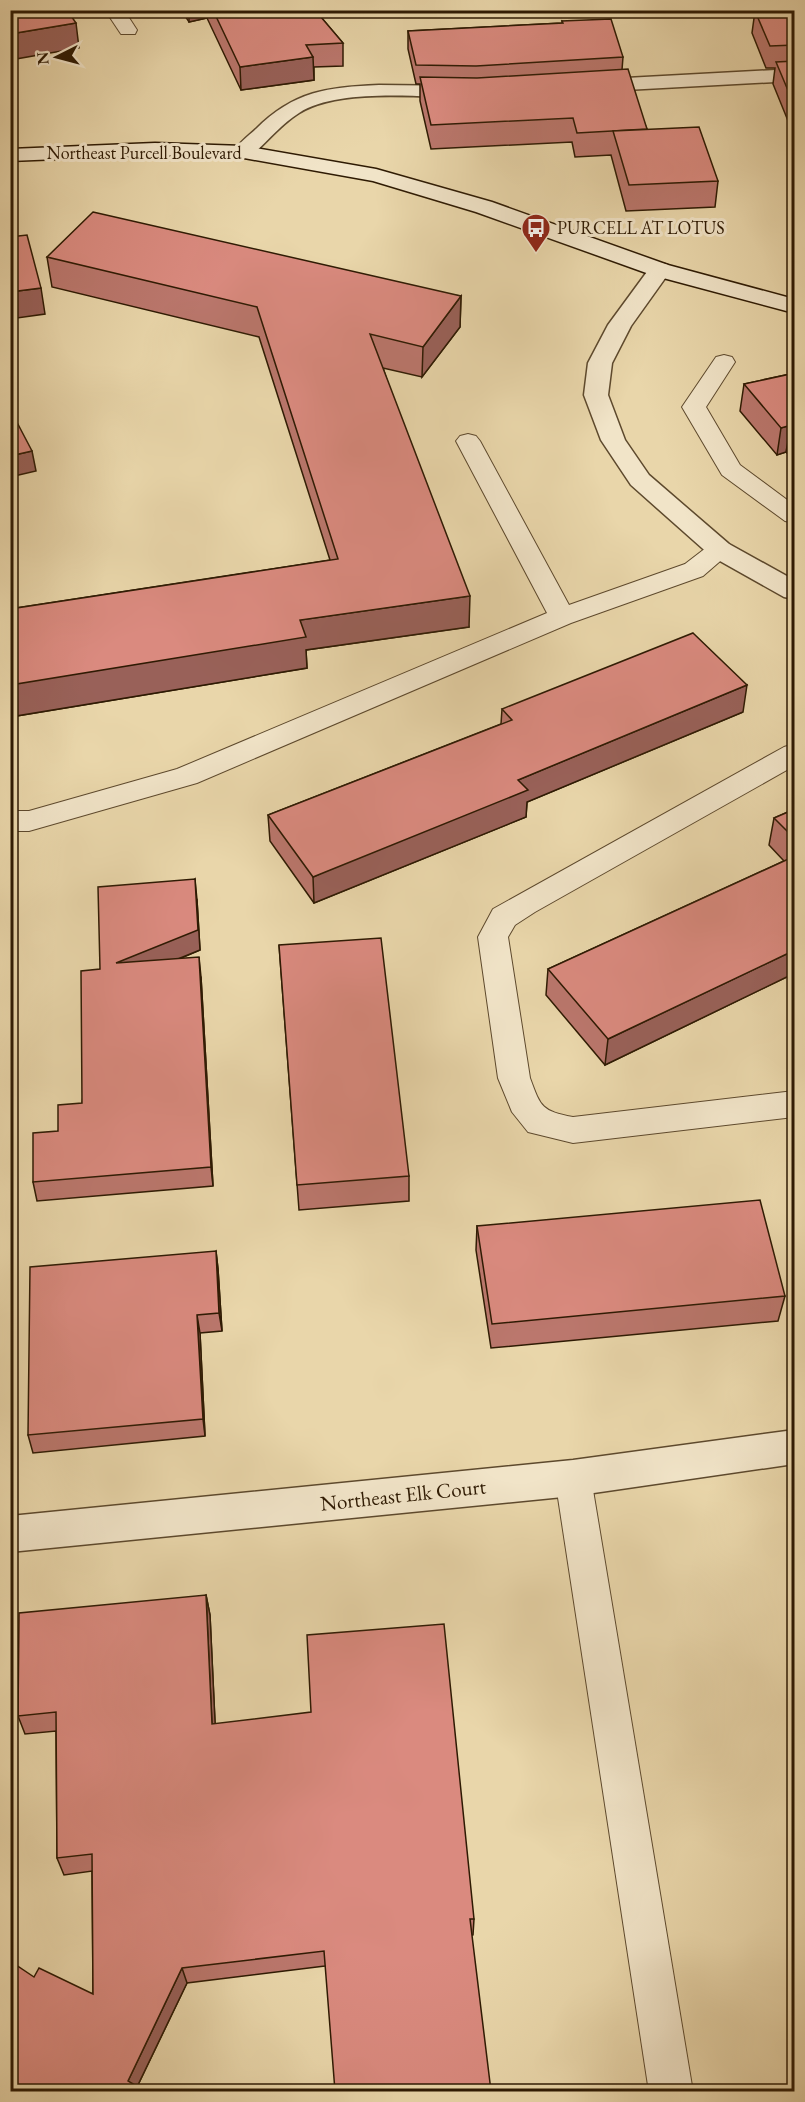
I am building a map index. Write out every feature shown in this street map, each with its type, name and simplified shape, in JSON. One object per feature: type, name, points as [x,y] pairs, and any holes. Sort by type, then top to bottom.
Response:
[{"type":"street","points":[[570,87],[795,75]]},
{"type":"street","points":[[244,152],[294,106],[326,97],[368,92],[488,92]]},
{"type":"street","name":"Northeast Purcell Boulevard","points":[[10,155],[155,149],[244,152],[376,175],[484,207],[660,270],[795,306]]},
{"type":"street","points":[[660,270],[620,325],[600,363],[596,395],[613,440],[640,480],[720,550],[795,591]]},
{"type":"street","name":"Northeast Elk Court","points":[[10,1534],[573,1478],[795,1447]]},
{"type":"lane","points":[[114,10],[128,30]]},
{"type":"lane","points":[[724,362],[694,407],[731,470],[795,516]]},
{"type":"lane","points":[[468,441],[562,617]]},
{"type":"lane","points":[[10,821],[29,821],[187,776],[562,617],[694,570],[720,550]]},
{"type":"lane","points":[[795,754],[525,904],[504,917],[493,937],[514,1078],[523,1103],[539,1123],[573,1130],[795,1104]]},
{"type":"lane","points":[[573,1478],[671,2091]]},
{"type":"building","points":[[10,10],[67,10],[76,23],[10,34]]},
{"type":"building","points":[[213,10],[315,10],[343,43],[306,45],[313,57],[240,67]]},
{"type":"building","points":[[795,10],[795,45],[770,46],[755,11]]},
{"type":"building","points":[[611,19],[623,57],[476,66],[416,65],[408,31],[563,23],[562,21]]},
{"type":"building","points":[[795,61],[795,107],[776,62]]},
{"type":"building","points":[[628,69],[647,129],[577,133],[573,118],[431,125],[420,77],[477,78]]},
{"type":"building","points":[[699,127],[718,181],[629,185],[613,131]]},
{"type":"building","points":[[93,212],[461,296],[423,347],[370,334],[470,596],[300,620],[306,637],[10,685],[10,609],[338,559],[257,307],[47,257]]},
{"type":"building","points":[[27,235],[41,288],[10,292],[10,237]]},
{"type":"building","points":[[795,373],[795,430],[791,425],[781,428],[744,384]]},
{"type":"building","points":[[10,409],[32,451],[10,456]]},
{"type":"building","points":[[693,633],[747,685],[518,780],[528,790],[313,877],[268,815],[512,720],[502,709]]},
{"type":"building","points":[[795,809],[795,839],[774,818]]},
{"type":"building","points":[[795,856],[795,950],[608,1039],[548,969]]},
{"type":"building","points":[[195,879],[198,930],[116,963],[199,957],[211,1167],[33,1182],[33,1133],[58,1131],[58,1105],[82,1103],[81,971],[100,969],[98,887]]},
{"type":"building","points":[[381,938],[409,1176],[297,1185],[279,945]]},
{"type":"building","points":[[760,1200],[785,1296],[492,1324],[477,1226]]},
{"type":"building","points":[[216,1251],[219,1313],[197,1315],[203,1419],[28,1435],[30,1267]]},
{"type":"building","points":[[206,1595],[212,1724],[311,1712],[307,1635],[444,1624],[474,1919],[470,1919],[491,2091],[335,2091],[324,1951],[182,1968],[128,2081],[145,2091],[10,2091],[10,1961],[34,1977],[39,1968],[93,1994],[92,1854],[57,1858],[56,1712],[18,1716],[19,1613]]},
{"type":"place","name":"PURCELL AT LOTUS","points":[[536,254]]}]
